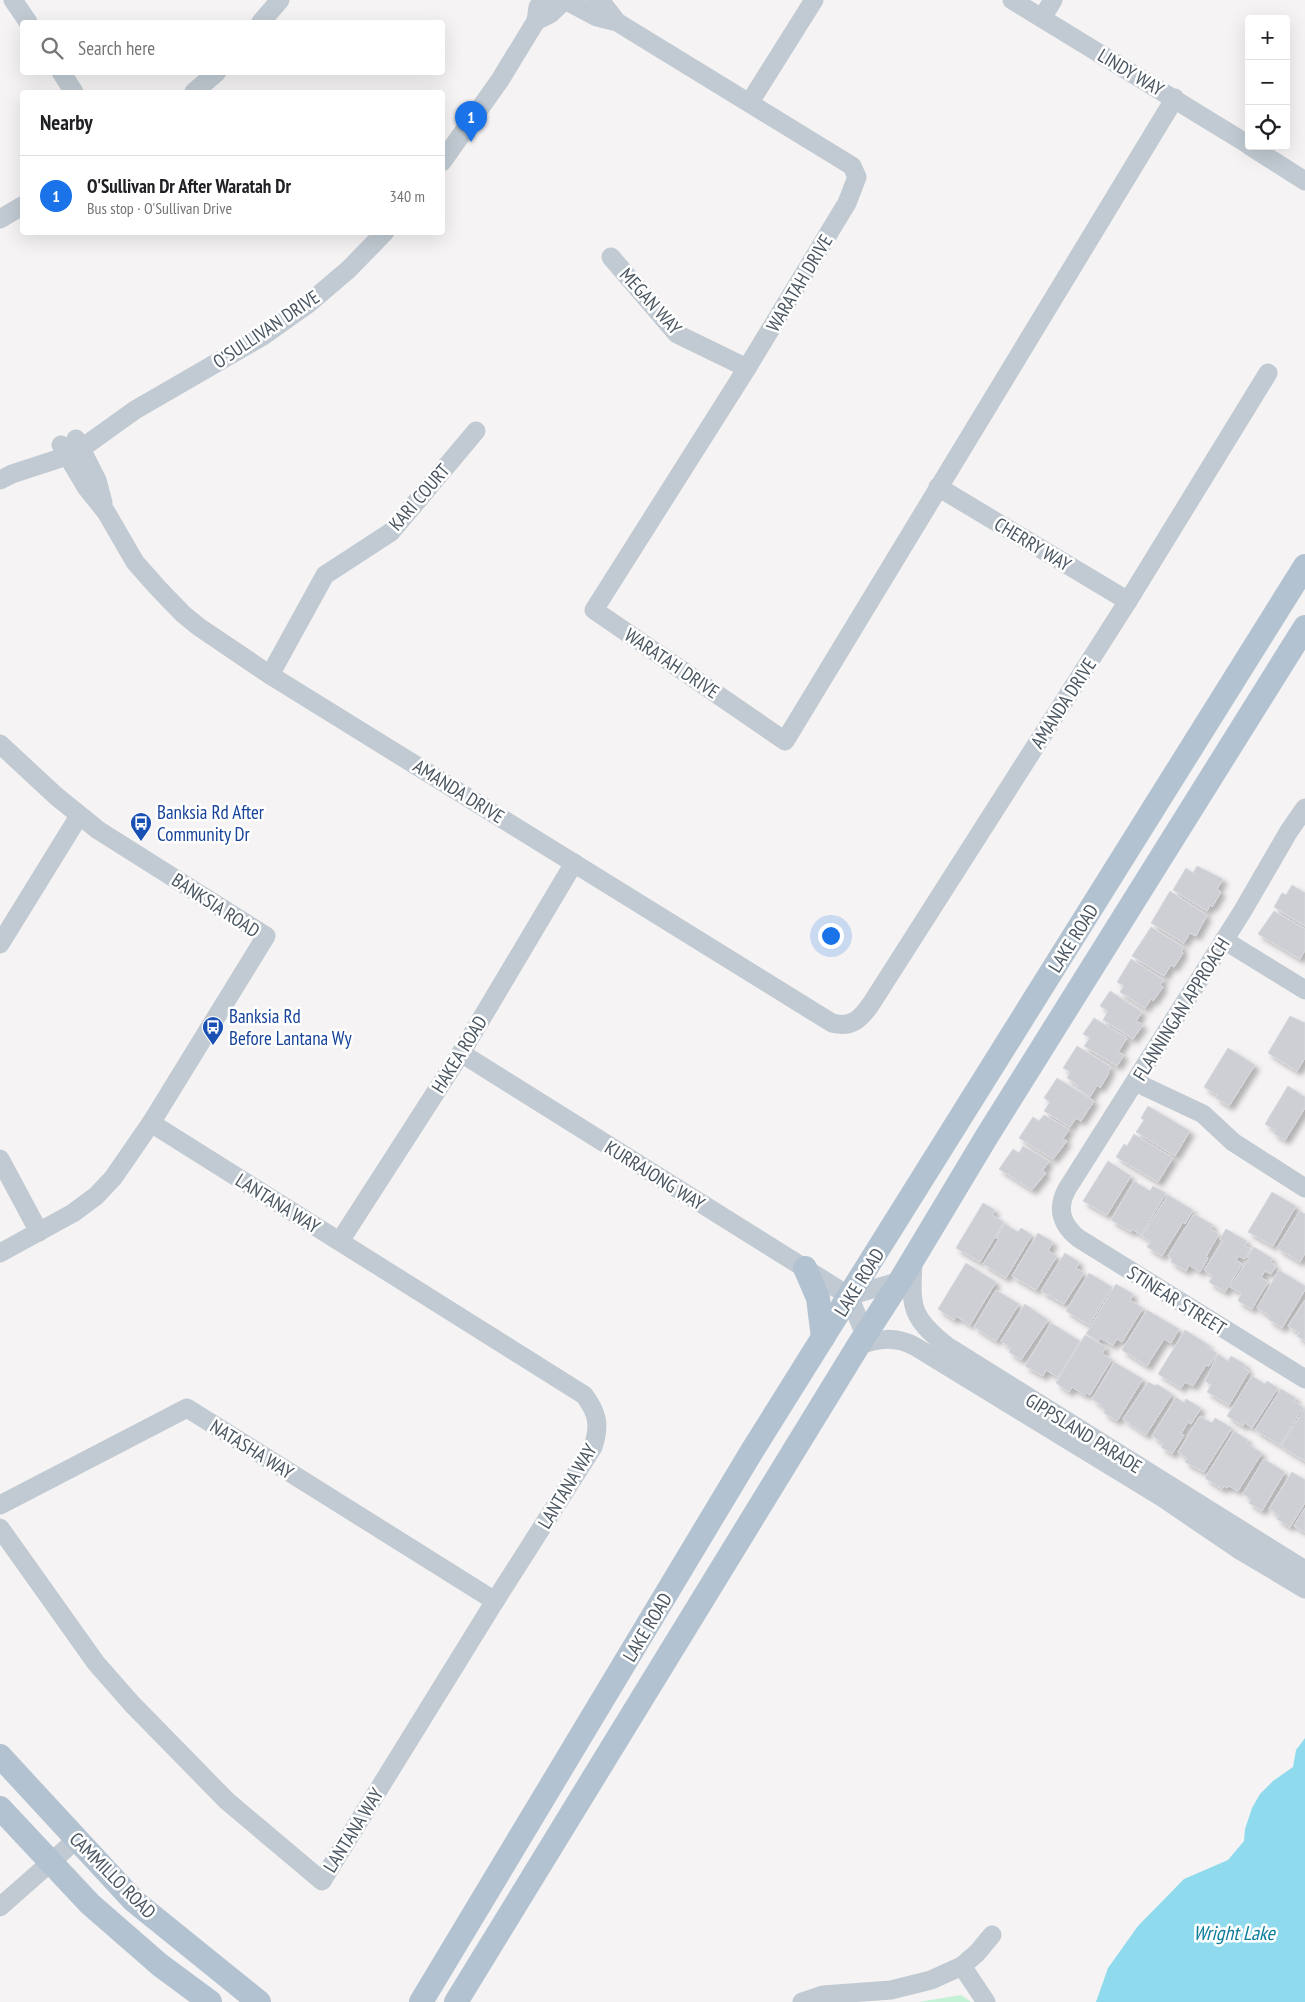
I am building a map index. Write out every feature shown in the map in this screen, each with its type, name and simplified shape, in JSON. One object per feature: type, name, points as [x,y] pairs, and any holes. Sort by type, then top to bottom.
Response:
[{"type":"main road","name":"LAKE ROAD","points":[[421,2002],[752,1451],[1305,566]]},
{"type":"main road","name":"LAKE ROAD","points":[[456,2002],[861,1341],[913,1261],[986,1136],[1305,627]]},
{"type":"main road","points":[[805,1268],[818,1298],[823,1338]]},
{"type":"main road","name":"CAMMILLO ROAD","points":[[0,1756],[134,1901],[259,2002]]},
{"type":"main road","name":"CAMMILLO ROAD","points":[[0,1808],[90,1904],[160,1965],[210,2002]]},
{"type":"street","points":[[13,0],[27,20]]},
{"type":"street","points":[[264,20],[280,0]]},
{"type":"street","points":[[445,158],[500,80],[536,20],[538,7],[544,0]]},
{"type":"street","points":[[536,20],[550,14],[565,0]]},
{"type":"street","name":"WARATAH DRIVE","points":[[565,0],[598,17],[616,22],[750,102],[852,166],[857,177],[847,203],[747,368],[594,610],[785,741],[1175,98]]},
{"type":"street","name":"WARATAH DRIVE","points":[[596,0],[603,4],[616,22]]},
{"type":"street","points":[[750,102],[814,0]]},
{"type":"street","name":"LINDY WAY","points":[[1012,0],[1175,98],[1245,143]]},
{"type":"street","points":[[1042,18],[1053,0]]},
{"type":"street","points":[[63,75],[73,90]]},
{"type":"street","points":[[196,90],[214,75]]},
{"type":"street","name":"LINDY WAY","points":[[1255,150],[1305,181]]},
{"type":"street","points":[[0,219],[20,207]]},
{"type":"street","name":"O'SULLIVAN DRIVE","points":[[6,477],[29,457],[71,447],[104,418],[135,410],[255,341],[308,304],[349,269],[382,235]]},
{"type":"street","name":"MEGAN WAY","points":[[612,257],[677,334],[747,368]]},
{"type":"street","name":"AMANDA DRIVE","points":[[71,447],[97,480],[106,512],[135,562],[183,614],[199,628],[574,864],[832,1023],[851,1032],[871,1004],[1128,601],[1268,373]]},
{"type":"street","name":"KARI COURT","points":[[270,674],[324,575],[391,532],[476,431]]},
{"type":"street","name":"CHERRY WAY","points":[[938,488],[1128,601]]},
{"type":"street","name":"BANKSIA ROAD","points":[[0,744],[49,791],[98,830],[266,936],[152,1123],[113,1178],[96,1196],[73,1213],[0,1253]]},
{"type":"street","name":"FLANNINGAN APPROACH","points":[[1061,1211],[1061,1203],[1067,1190],[1305,808]]},
{"type":"street","points":[[0,944],[79,816]]},
{"type":"street","name":"HAKEA ROAD","points":[[340,1241],[461,1054],[574,864]]},
{"type":"street","points":[[1224,940],[1305,990]]},
{"type":"street","name":"KURRAJONG WAY","points":[[461,1054],[849,1296]]},
{"type":"street","points":[[1135,1082],[1203,1114],[1233,1142],[1305,1188]]},
{"type":"street","name":"LANTANA WAY","points":[[0,1528],[96,1663],[132,1704],[227,1801],[322,1881],[495,1601],[593,1448],[598,1433],[596,1418],[592,1406],[584,1395],[152,1123]]},
{"type":"street","points":[[0,1159],[39,1232]]},
{"type":"street","name":"STINEAR STREET","points":[[1061,1211],[1065,1224],[1078,1238],[1305,1379]]},
{"type":"street","name":"GIPPSLAND PARADE","points":[[913,1261],[911,1294],[916,1312],[929,1330],[947,1346],[1305,1570]]},
{"type":"street","points":[[861,1341],[849,1296],[900,1281]]},
{"type":"street","name":"GIPPSLAND PARADE","points":[[861,1341],[902,1340],[916,1347],[1163,1498],[1238,1548],[1305,1589]]},
{"type":"street","name":"NATASHA WAY","points":[[0,1505],[186,1408],[495,1601]]},
{"type":"street","points":[[0,1906],[77,1839]]},
{"type":"street","points":[[802,2002],[823,1995],[891,1990],[931,1980],[962,1966],[977,1953],[992,1935]]},
{"type":"street","points":[[962,1966],[986,2002]]},
{"type":"green space","points":[[961,1995],[971,2002],[919,2002]]},
{"type":"water","name":"Wright Lake","points":[[1305,1738],[1305,2002],[1096,2002],[1108,1968],[1138,1926],[1184,1879],[1228,1860],[1244,1841],[1245,1829],[1252,1808],[1260,1794],[1273,1781],[1293,1767],[1296,1750]]},
{"type":"building","points":[[1197,866],[1223,879],[1217,889],[1221,892],[1212,907],[1210,905],[1207,911],[1173,890],[1186,868],[1193,873]]},
{"type":"building","points":[[1292,885],[1305,893],[1305,926],[1274,907],[1282,893],[1286,895]]},
{"type":"building","points":[[1170,891],[1207,915],[1196,936],[1190,933],[1184,943],[1151,923]]},
{"type":"building","points":[[1274,911],[1305,929],[1305,950],[1300,959],[1258,934]]},
{"type":"building","points":[[1151,927],[1183,947],[1181,952],[1183,953],[1174,967],[1171,965],[1164,976],[1132,956]]},
{"type":"building","points":[[1131,959],[1164,980],[1160,985],[1163,987],[1153,1001],[1151,999],[1145,1008],[1120,992],[1124,986],[1117,982]]},
{"type":"building","points":[[1110,991],[1142,1012],[1136,1021],[1143,1025],[1133,1039],[1103,1020],[1108,1011],[1100,1006]]},
{"type":"building","points":[[1290,1016],[1305,1023],[1305,1058],[1297,1071],[1268,1053]]},
{"type":"building","points":[[1094,1018],[1127,1038],[1118,1052],[1124,1055],[1117,1066],[1084,1046],[1090,1038],[1083,1034]]},
{"type":"building","points":[[1077,1046],[1111,1067],[1100,1088],[1097,1085],[1090,1097],[1076,1088],[1078,1085],[1067,1078],[1070,1072],[1063,1068]]},
{"type":"building","points":[[1228,1048],[1255,1065],[1229,1106],[1204,1087]]},
{"type":"building","points":[[1057,1078],[1094,1101],[1081,1121],[1076,1118],[1070,1127],[1044,1111],[1050,1102],[1044,1098]]},
{"type":"building","points":[[1288,1086],[1305,1097],[1305,1108],[1285,1140],[1273,1133],[1275,1130],[1265,1124]]},
{"type":"building","points":[[1148,1106],[1190,1131],[1175,1156],[1136,1132],[1144,1120],[1141,1118]]},
{"type":"building","points":[[1044,1115],[1069,1129],[1063,1139],[1067,1141],[1053,1159],[1019,1138],[1033,1117],[1039,1121]]},
{"type":"building","points":[[1134,1134],[1173,1158],[1158,1182],[1116,1157],[1124,1144],[1127,1146]]},
{"type":"building","points":[[1023,1146],[1049,1161],[1043,1170],[1046,1173],[1032,1190],[999,1169],[1013,1149],[1019,1153]]},
{"type":"building","points":[[1108,1161],[1131,1176],[1107,1215],[1083,1201]]},
{"type":"building","points":[[1134,1181],[1150,1191],[1153,1186],[1166,1193],[1141,1235],[1132,1229],[1131,1232],[1111,1220]]},
{"type":"building","points":[[1272,1192],[1296,1206],[1273,1246],[1248,1232]]},
{"type":"building","points":[[1168,1195],[1193,1210],[1185,1224],[1183,1222],[1162,1256],[1147,1247],[1151,1241],[1142,1236]]},
{"type":"building","points":[[983,1203],[995,1210],[992,1215],[1004,1222],[980,1262],[956,1248]]},
{"type":"building","points":[[1300,1211],[1305,1214],[1305,1253],[1300,1262],[1277,1248]]},
{"type":"building","points":[[1194,1214],[1213,1225],[1210,1229],[1219,1234],[1200,1272],[1189,1265],[1186,1271],[1171,1262],[1172,1259],[1168,1256]]},
{"type":"building","points":[[1005,1224],[1018,1232],[1021,1228],[1032,1235],[1006,1278],[983,1264],[999,1239],[996,1238]]},
{"type":"building","points":[[1226,1229],[1247,1241],[1245,1246],[1251,1249],[1245,1259],[1239,1256],[1236,1260],[1242,1264],[1225,1292],[1209,1282],[1213,1276],[1204,1270],[1223,1241],[1220,1239]]},
{"type":"building","points":[[1038,1233],[1053,1242],[1048,1251],[1057,1256],[1036,1290],[1012,1276]]},
{"type":"building","points":[[1254,1247],[1272,1258],[1270,1262],[1276,1266],[1271,1274],[1265,1271],[1261,1277],[1268,1282],[1252,1309],[1238,1301],[1241,1293],[1230,1287]]},
{"type":"building","points":[[1065,1253],[1079,1262],[1076,1268],[1084,1273],[1064,1304],[1041,1291]]},
{"type":"building","points":[[966,1263],[996,1282],[970,1325],[956,1316],[954,1320],[938,1309]]},
{"type":"building","points":[[1279,1270],[1305,1286],[1305,1290],[1282,1328],[1268,1319],[1270,1316],[1257,1308]]},
{"type":"building","points":[[1089,1273],[1112,1287],[1089,1325],[1066,1311]]},
{"type":"building","points":[[1116,1284],[1133,1294],[1130,1300],[1143,1308],[1122,1342],[1117,1339],[1113,1345],[1100,1338],[1099,1341],[1086,1334]]},
{"type":"building","points":[[996,1290],[1019,1304],[996,1341],[974,1327]]},
{"type":"building","points":[[1305,1300],[1305,1341],[1297,1336],[1299,1333],[1288,1326]]},
{"type":"building","points":[[1025,1304],[1048,1320],[1021,1360],[1009,1352],[1011,1348],[1001,1341]]},
{"type":"building","points":[[1147,1310],[1179,1329],[1171,1343],[1164,1339],[1147,1366],[1122,1350]]},
{"type":"building","points":[[1051,1323],[1080,1341],[1058,1377],[1046,1370],[1043,1376],[1025,1366]]},
{"type":"building","points":[[1185,1330],[1209,1345],[1207,1347],[1217,1353],[1209,1366],[1206,1365],[1193,1386],[1185,1382],[1181,1388],[1158,1374]]},
{"type":"building","points":[[1085,1335],[1106,1347],[1102,1354],[1112,1359],[1090,1395],[1087,1393],[1085,1395],[1072,1387],[1069,1392],[1056,1383]]},
{"type":"building","points":[[1218,1354],[1228,1361],[1231,1356],[1246,1365],[1244,1368],[1249,1371],[1229,1405],[1207,1392],[1211,1385],[1205,1381]]},
{"type":"building","points":[[1114,1362],[1143,1379],[1117,1421],[1104,1413],[1105,1410],[1102,1406],[1092,1399]]},
{"type":"building","points":[[1252,1376],[1265,1384],[1267,1381],[1278,1388],[1252,1428],[1245,1423],[1243,1426],[1227,1416]]},
{"type":"building","points":[[1148,1382],[1156,1386],[1157,1384],[1172,1394],[1146,1435],[1123,1419]]},
{"type":"building","points":[[1281,1389],[1296,1398],[1294,1401],[1303,1407],[1280,1445],[1255,1430]]},
{"type":"building","points":[[1176,1397],[1184,1403],[1186,1399],[1201,1408],[1191,1424],[1188,1422],[1181,1434],[1184,1435],[1172,1454],[1161,1447],[1163,1443],[1152,1436]]},
{"type":"building","points":[[1305,1408],[1305,1461],[1281,1446]]},
{"type":"building","points":[[1200,1416],[1212,1423],[1215,1418],[1232,1428],[1204,1472],[1185,1462],[1187,1458],[1178,1452]]},
{"type":"building","points":[[1234,1431],[1248,1440],[1246,1443],[1262,1453],[1238,1491],[1229,1486],[1227,1488],[1224,1486],[1222,1489],[1205,1478]]},
{"type":"building","points":[[1264,1459],[1285,1472],[1262,1511],[1249,1503],[1251,1499],[1243,1494]]},
{"type":"building","points":[[1292,1472],[1305,1480],[1305,1503],[1290,1527],[1277,1519],[1279,1515],[1269,1509]]},
{"type":"building","points":[[1305,1508],[1305,1532],[1294,1526]]},
{"type":"place","name":"O'Sullivan Dr After Waratah Dr","points":[[471,142]]},
{"type":"place","name":"Banksia Rd After Community Dr","points":[[141,842]]},
{"type":"place","name":"Banksia Rd Before Lantana Wy","points":[[213,1046]]}]
